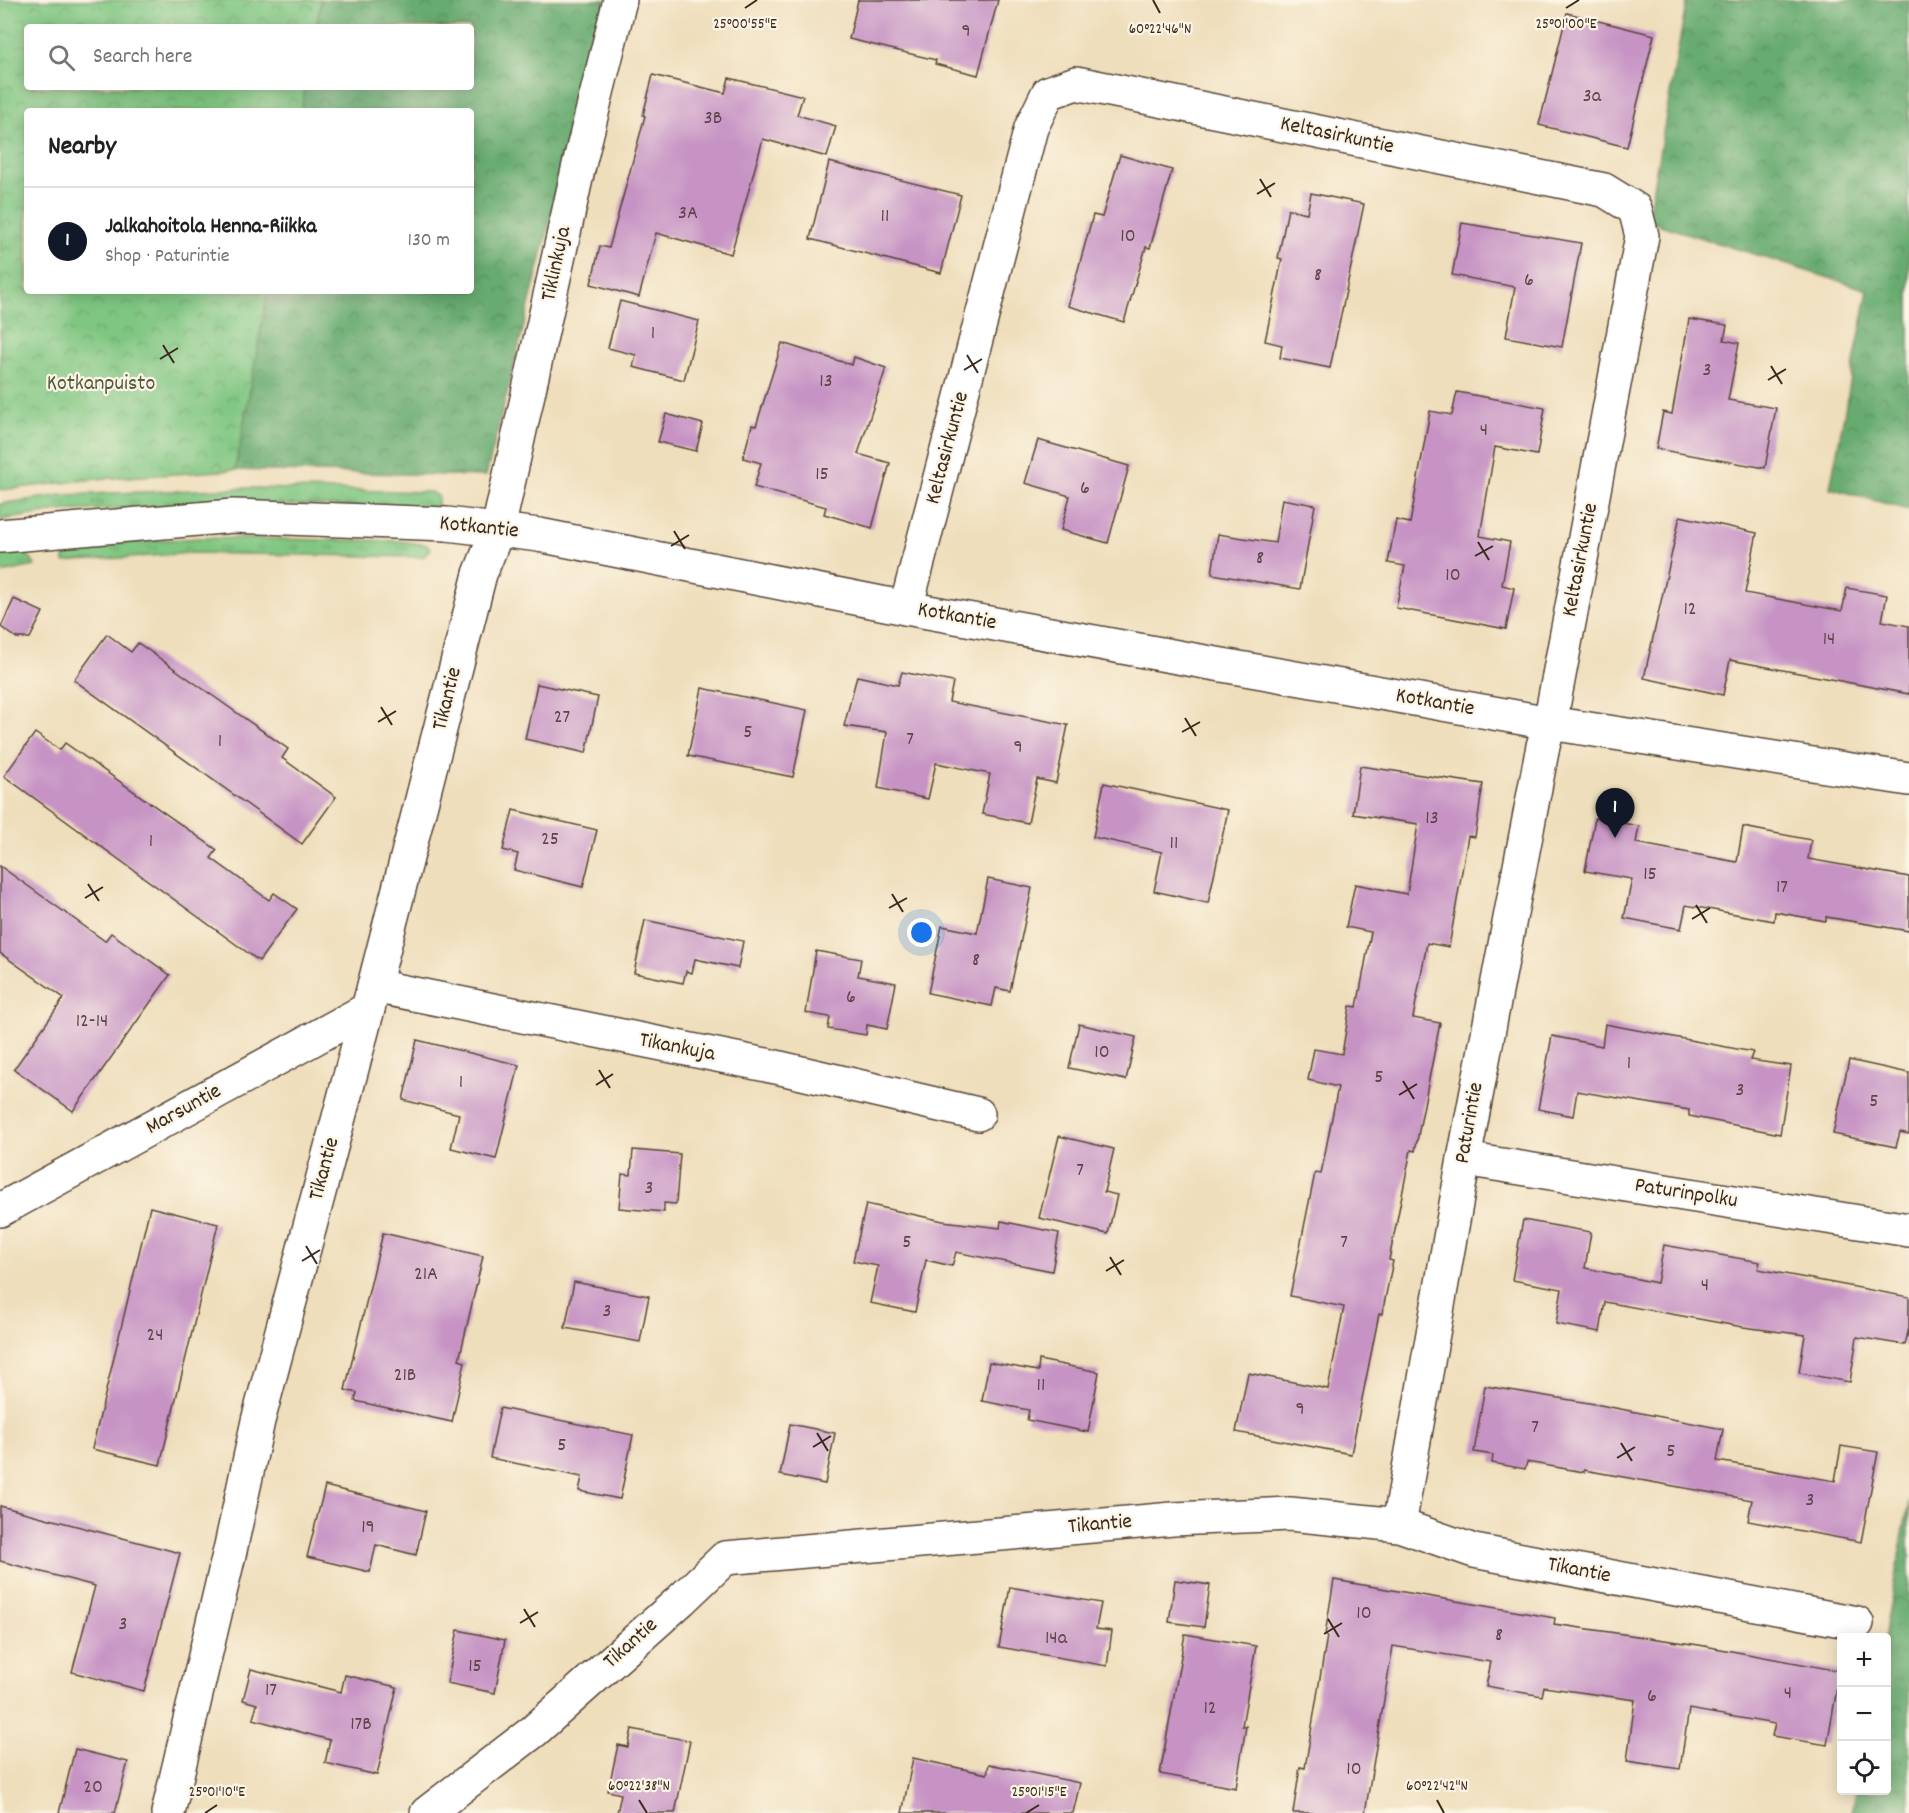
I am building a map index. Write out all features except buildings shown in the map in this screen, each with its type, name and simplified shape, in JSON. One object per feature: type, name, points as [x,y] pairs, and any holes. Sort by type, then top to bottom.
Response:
[{"type":"street","name":"Tiklinkuja","points":[[498,529],[579,165],[620,0]]},
{"type":"street","name":"Keltasirkuntie","points":[[906,608],[1030,128],[1048,93],[1076,82],[1604,190],[1635,209],[1642,236],[1550,723]]},
{"type":"street","name":"Kotkantie","points":[[0,536],[233,516],[447,524],[539,534],[906,608],[1550,723],[1909,779]]},
{"type":"street","name":"Tikantie","points":[[168,1813],[258,1421],[371,998],[480,574],[498,529]]},
{"type":"street","name":"Paturintie","points":[[1399,1525],[1464,1159],[1543,746],[1550,723]]},
{"type":"street","name":"Tikankuja","points":[[371,998],[776,1067],[978,1114]]},
{"type":"street","name":"Marsuntie","points":[[0,1210],[371,998]]},
{"type":"street","name":"Paturinpolku","points":[[1464,1159],[1909,1230]]},
{"type":"street","name":"Tikantie","points":[[427,1813],[534,1731],[725,1558],[1184,1518],[1290,1514],[1399,1525],[1474,1551],[1857,1623]]},
{"type":"green space","name":"Kotkanpuisto","points":[[0,0],[321,0],[317,24],[24,24],[24,90],[304,90],[302,108],[24,108],[24,294],[267,294],[235,470],[96,479],[0,490]]},
{"type":"green space","points":[[321,0],[606,0],[486,476],[235,470],[267,294],[474,294],[474,108],[302,108],[304,90],[474,90],[474,24],[317,24]]},
{"type":"green space","points":[[1687,0],[1909,0],[1909,510],[1830,488],[1868,290],[1647,221]]},
{"type":"green space","points":[[249,488],[430,492],[438,496],[438,506],[430,508],[248,504],[58,511],[0,520],[0,504],[63,495]]},
{"type":"green space","points":[[200,538],[399,541],[427,545],[431,549],[423,557],[191,553],[64,562],[64,552],[71,546]]},
{"type":"green space","points":[[20,551],[30,557],[35,566],[0,573],[0,555]]},
{"type":"green space","points":[[1909,1502],[1909,1813],[1852,1813],[1855,1795],[1891,1795],[1891,1633],[1885,1633]]},
{"type":"place","name":"Jalkahoitola Henna-Riikka","points":[[1615,838]]}]
